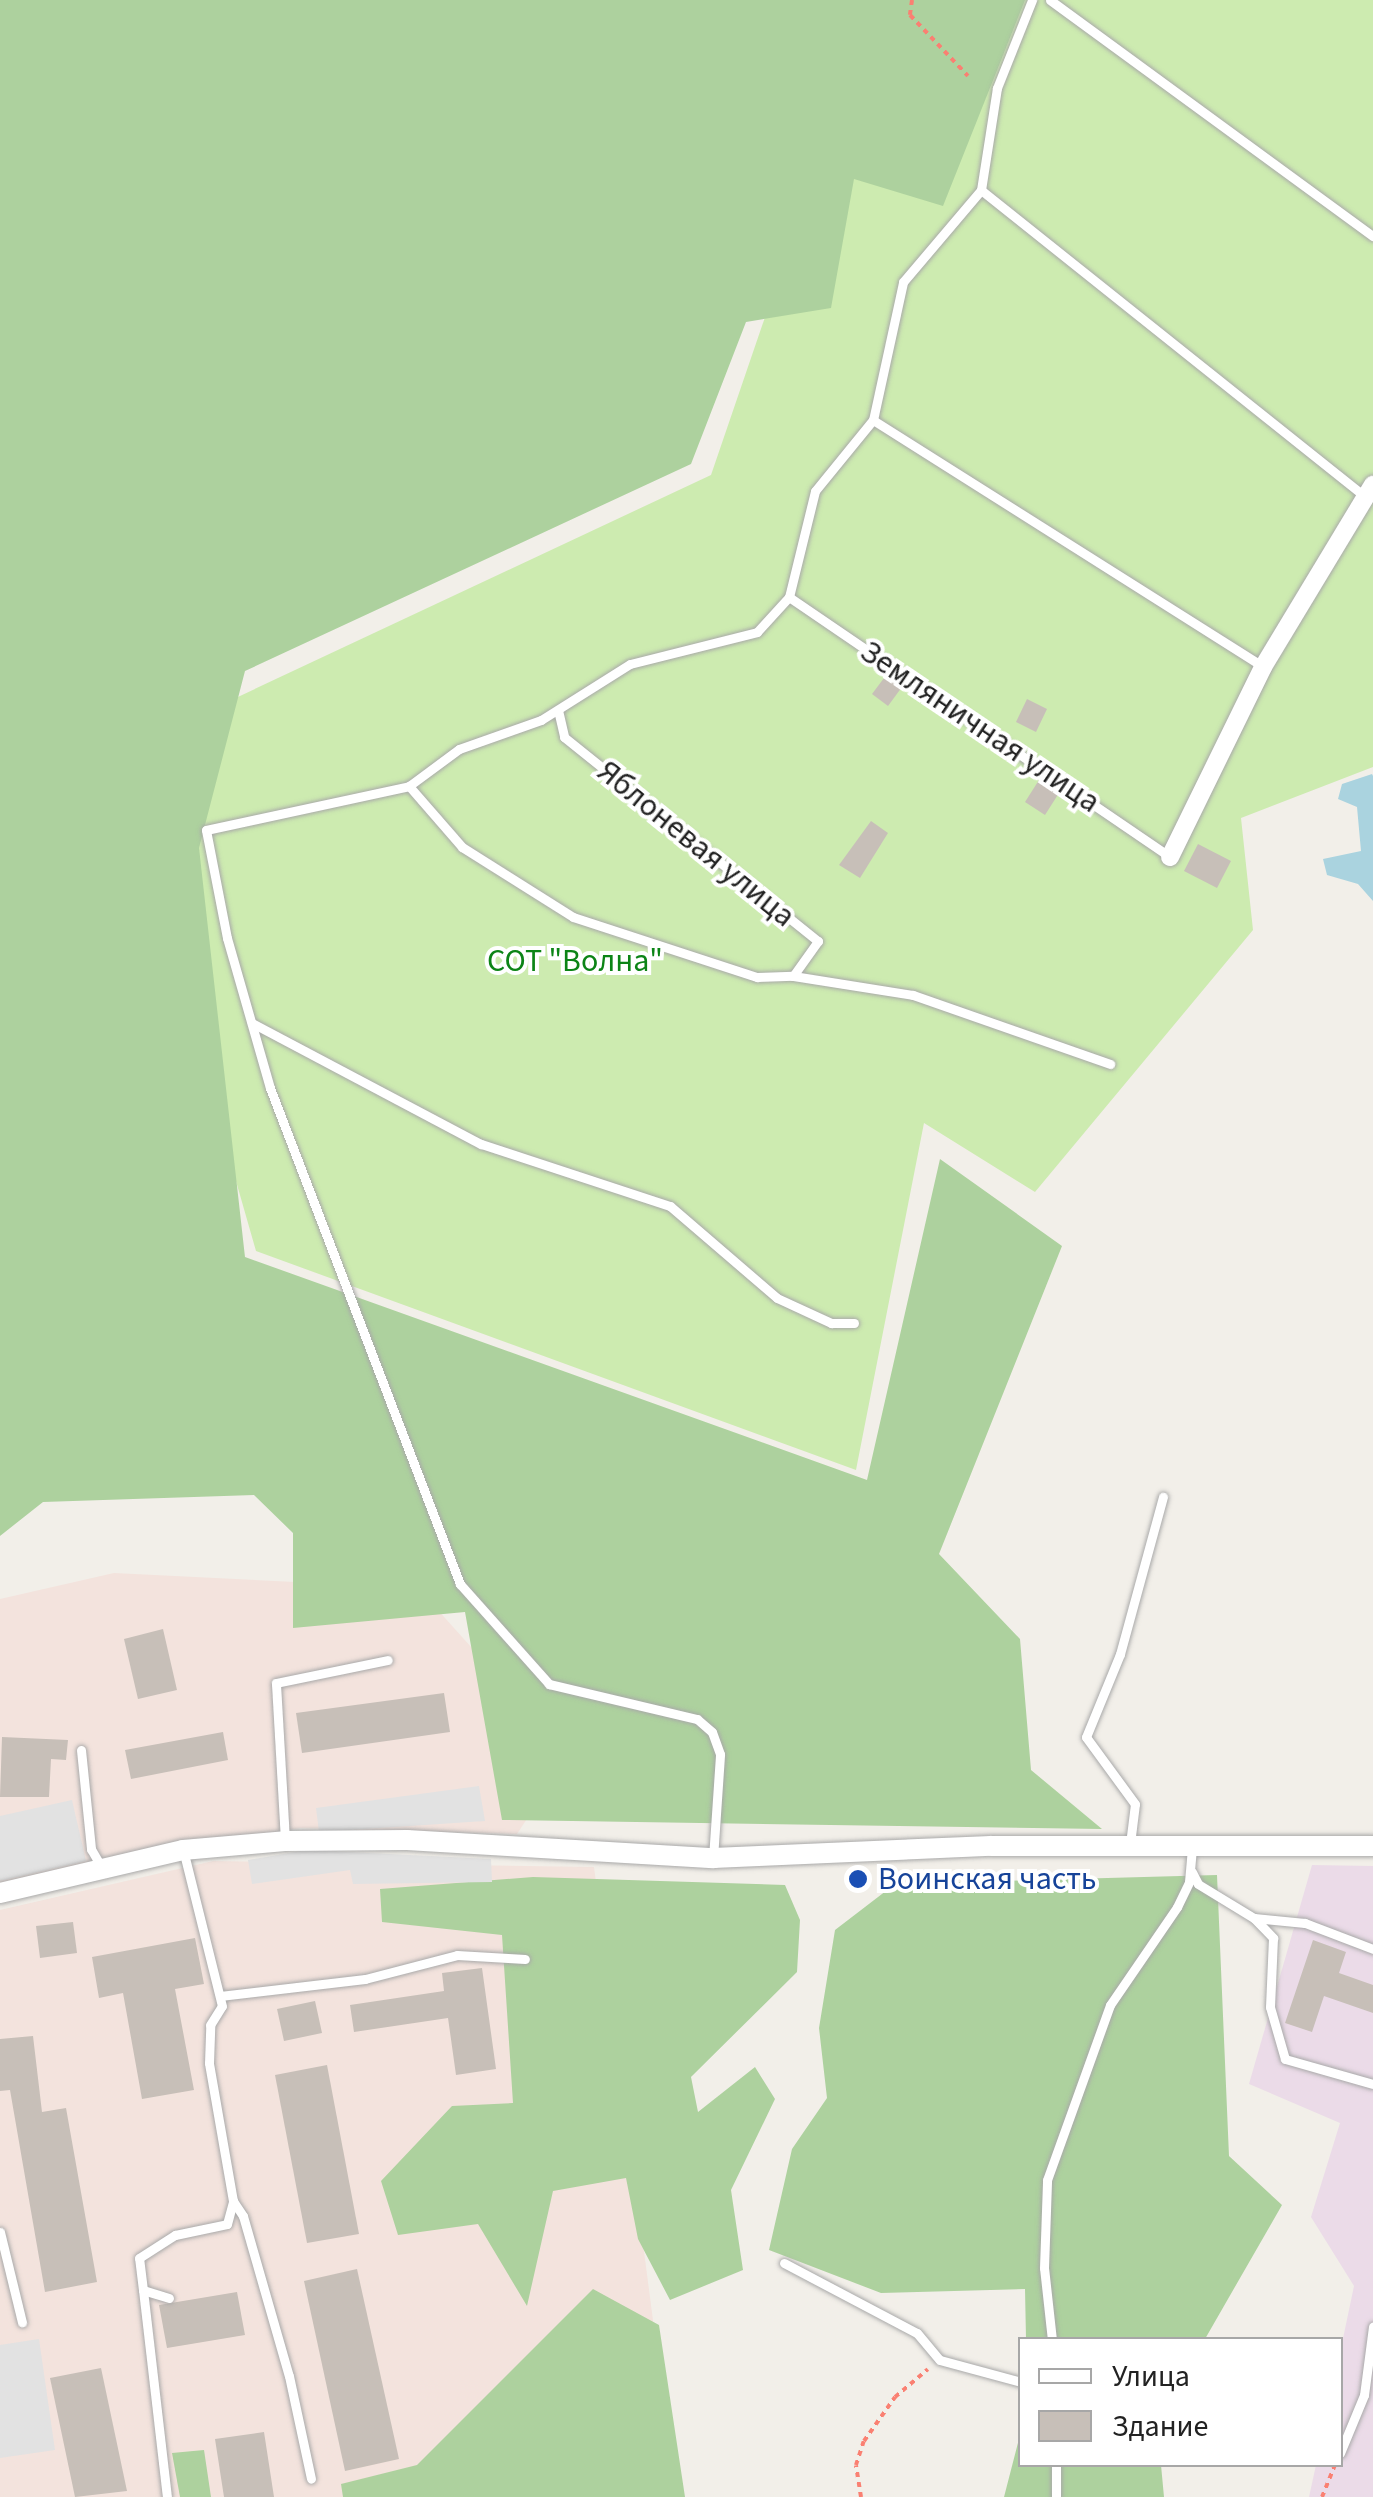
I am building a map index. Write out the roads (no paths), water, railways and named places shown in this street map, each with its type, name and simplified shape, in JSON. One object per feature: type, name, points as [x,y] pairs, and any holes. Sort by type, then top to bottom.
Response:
[{"type":"street","points":[[1170,858],[1264,667],[1369,491]]},
{"type":"street","points":[[0,1893],[183,1850],[285,1840],[407,1840],[713,1858],[1130,1844],[1373,1846]]},
{"type":"lane","points":[[713,1858],[720,1754],[712,1732],[697,1719],[549,1684],[460,1584],[270,1088],[206,830],[409,786],[459,748],[558,710],[630,664],[758,632],[789,597],[816,491],[873,420],[903,282],[981,190],[997,88],[1032,0]]},
{"type":"lane","points":[[1050,0],[1373,236]]},
{"type":"lane","points":[[981,190],[1369,491]]},
{"type":"lane","points":[[873,420],[1264,667]]},
{"type":"lane","name":"Земляничная улица","points":[[789,597],[1170,858]]},
{"type":"lane","name":"Яблоневая улица","points":[[558,710],[564,737],[818,941],[794,976]]},
{"type":"lane","points":[[409,786],[462,847],[573,916],[758,977],[794,976],[912,995],[1110,1064]]},
{"type":"lane","points":[[252,1023],[481,1144],[670,1206],[777,1298],[831,1324],[854,1323]]},
{"type":"lane","points":[[1130,1844],[1135,1804],[1086,1737],[1120,1654],[1163,1497]]},
{"type":"lane","points":[[285,1840],[276,1683],[388,1660]]},
{"type":"lane","points":[[81,1750],[91,1848],[102,1868]]},
{"type":"lane","points":[[1052,2337],[1044,2268],[1047,2180],[1110,2005],[1177,1907],[1191,1870],[1191,1843]]},
{"type":"lane","points":[[183,1850],[220,1996],[210,2025],[210,2063],[233,2201],[288,2376],[311,2479]]},
{"type":"lane","points":[[1191,1870],[1198,1884],[1254,1918],[1273,1938],[1270,2007],[1285,2059],[1373,2084]]},
{"type":"lane","points":[[1254,1918],[1306,1924],[1373,1949]]},
{"type":"lane","points":[[220,1996],[365,1979],[457,1955],[525,1959]]},
{"type":"lane","points":[[167,2497],[140,2258],[175,2234],[227,2224],[233,2201]]},
{"type":"lane","points":[[0,2232],[22,2322]]},
{"type":"lane","points":[[784,2262],[918,2333],[940,2360],[1018,2381]]},
{"type":"lane","points":[[143,2290],[169,2298]]},
{"type":"lane","points":[[1343,2444],[1373,2360],[1373,2327]]},
{"type":"lane","points":[[1056,2467],[1056,2497]]},
{"type":"water","points":[[1372,774],[1373,901],[1358,884],[1327,875],[1323,859],[1361,851],[1357,807],[1338,799],[1342,784]]},
{"type":"place","name":"Воинская часть","points":[[858,1879]]},
{"type":"park label","name":"СОТ \"Волна\"","points":[[575,961]]}]
